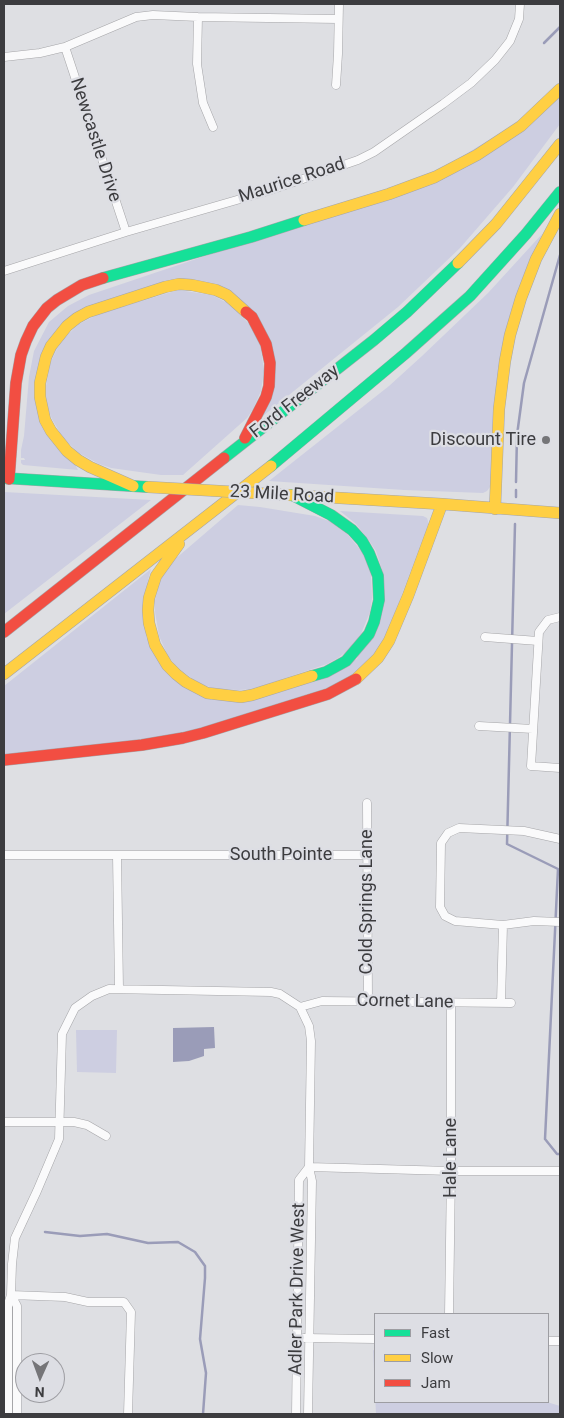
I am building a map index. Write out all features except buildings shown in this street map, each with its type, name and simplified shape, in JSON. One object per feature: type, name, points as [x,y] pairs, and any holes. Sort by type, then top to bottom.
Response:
[{"type":"main road","points":[[6,479],[16,382],[21,355],[37,321],[47,308],[57,300],[82,285],[97,280],[261,234],[389,194],[435,177],[477,155],[521,126],[560,89]]},
{"type":"main road","name":"Ford Freeway","points":[[4,632],[374,340],[436,285],[496,224],[560,144]]},
{"type":"main road","name":"Ford Freeway","points":[[4,674],[294,448],[440,324],[495,269],[560,192]]},
{"type":"main road","points":[[495,509],[499,410],[510,335],[521,298],[536,260],[560,214]]},
{"type":"main road","points":[[133,486],[90,467],[67,452],[51,431],[42,409],[40,383],[46,357],[51,346],[67,326],[77,318],[101,307],[165,287],[192,284],[227,295],[244,309],[252,317],[263,336],[268,353],[270,375],[266,397],[242,444]]},
{"type":"main road","name":"23 Mile Road","points":[[6,479],[442,504],[560,513]]},
{"type":"main road","points":[[188,532],[156,576],[149,598],[149,624],[155,644],[167,665],[186,682],[207,692],[241,697],[326,672],[354,653],[369,634],[378,605],[378,576],[362,540],[352,530],[331,515],[292,495]]},
{"type":"main road","points":[[4,760],[149,744],[183,738],[328,694],[353,682],[378,658],[389,641],[442,504]]},
{"type":"street","points":[[336,85],[339,4]]},
{"type":"street","name":"Maurice Road","points":[[4,271],[268,190],[358,160],[374,152],[443,104],[495,60],[510,41],[518,19],[520,4]]},
{"type":"street","points":[[4,57],[40,53],[65,47],[136,17],[153,15],[198,18],[338,19]]},
{"type":"street","points":[[198,18],[197,64],[203,102],[213,127]]},
{"type":"street","name":"Newcastle Drive","points":[[65,47],[126,232]]},
{"type":"street","points":[[560,617],[548,620],[539,632],[531,766],[560,768]]},
{"type":"street","points":[[485,637],[538,641]]},
{"type":"street","points":[[479,726],[533,728]]},
{"type":"street","name":"Cold Springs Lane","points":[[367,803],[368,1001]]},
{"type":"street","points":[[560,839],[524,831],[459,828],[448,833],[441,843],[440,907],[445,916],[455,921],[503,925],[534,921],[560,922]]},
{"type":"street","name":"South Pointe","points":[[4,855],[367,855]]},
{"type":"street","points":[[117,855],[119,990]]},
{"type":"street","points":[[501,1003],[503,925]]},
{"type":"street","points":[[8,1414],[6,1359],[8,1304],[11,1295],[15,1238],[59,1139],[62,1034],[75,1008],[92,996],[109,989],[271,992],[280,994],[300,1007]]},
{"type":"street","name":"Cornet Lane","points":[[300,1007],[322,1001],[511,1004]]},
{"type":"street","name":"Hale Lane","points":[[449,1313],[452,1002]]},
{"type":"street","name":"Adler Park Drive West","points":[[300,1007],[309,1026],[311,1041],[309,1167],[312,1181],[308,1414]]},
{"type":"street","points":[[4,1122],[74,1122],[87,1125],[106,1136]]},
{"type":"street","points":[[309,1167],[451,1171],[560,1171]]},
{"type":"street","name":"Adler Park Drive West","points":[[296,1414],[299,1180],[309,1167]]},
{"type":"street","points":[[11,1295],[65,1297],[88,1302],[124,1302],[132,1312],[128,1414]]},
{"type":"street","points":[[11,1295],[17,1306],[17,1353]]},
{"type":"street","points":[[297,1338],[374,1339]]},
{"type":"shaded area","points":[[560,97],[560,124],[513,187],[460,248],[398,307],[263,416],[268,338],[202,282],[75,315],[36,390],[78,470],[23,465],[21,463],[21,460],[25,460],[21,458],[21,450],[29,377],[34,351],[49,322],[68,306],[89,295],[208,255],[393,198]]},
{"type":"shaded area","points":[[542,234],[525,274],[490,487],[487,491],[483,493],[404,490],[269,481],[389,386],[488,293]]},
{"type":"shaded area","points":[[178,290],[212,295],[231,305],[251,326],[260,343],[264,371],[261,391],[253,409],[247,418],[183,475],[161,475],[111,468],[99,464],[79,453],[63,438],[52,419],[45,391],[51,360],[62,340],[79,324],[99,314]]},
{"type":"shaded area","points":[[4,492],[151,500],[4,614]]},
{"type":"shaded area","points":[[238,505],[315,516],[329,521],[348,535],[363,553],[371,574],[372,598],[370,612],[361,634],[347,651],[338,658],[327,664],[253,689],[216,689],[194,680],[176,666],[168,656],[159,636],[155,600],[161,578],[174,560]]},
{"type":"shaded area","points":[[340,511],[423,516],[428,521],[385,639],[363,668],[337,685],[201,728],[162,737],[4,755],[4,686],[151,569],[148,580],[146,637],[212,700],[357,659],[383,573],[376,551],[370,542],[356,524]]},
{"type":"shaded area","points":[[214,1027],[215,1048],[204,1049],[204,1056],[189,1061],[173,1062],[173,1028]]},
{"type":"shaded area","points":[[76,1030],[117,1030],[116,1073],[77,1072]]},
{"type":"shaded area","points":[[375,1403],[549,1403],[560,1406],[560,1414],[376,1414]]},
{"type":"waterway","points":[[544,43],[560,27]]},
{"type":"waterway","points":[[516,482],[517,435],[524,383],[560,255]]},
{"type":"waterway","points":[[516,490],[516,497]]},
{"type":"waterway","points":[[515,524],[507,844],[558,869],[545,1139],[557,1154],[560,1154]]},
{"type":"waterway","points":[[45,1232],[80,1236],[107,1234],[148,1243],[178,1242],[195,1252],[205,1266],[200,1339],[206,1373],[203,1414]]},
{"type":"traffic: fast","points":[[271,466],[406,353],[470,296],[526,234],[560,192]]},
{"type":"traffic: fast","points":[[103,278],[251,237],[304,220]]},
{"type":"traffic: fast","points":[[224,458],[374,340],[407,312],[458,263]]},
{"type":"traffic: fast","points":[[4,478],[148,487]]},
{"type":"traffic: fast","points":[[292,495],[331,515],[352,530],[362,541],[369,553],[378,576],[379,600],[369,634],[346,661],[326,672],[312,676]]},
{"type":"traffic: slow","points":[[304,220],[389,194],[435,177],[477,155],[521,126],[560,89]]},
{"type":"traffic: slow","points":[[458,263],[496,224],[560,144]]},
{"type":"traffic: slow","points":[[495,509],[499,409],[510,335],[521,298],[536,259],[560,214]]},
{"type":"traffic: slow","points":[[133,486],[78,460],[67,451],[51,431],[45,420],[40,397],[40,383],[46,357],[51,346],[67,326],[88,312],[179,284],[216,290],[227,295],[246,312]]},
{"type":"traffic: slow","points":[[4,674],[271,466]]},
{"type":"traffic: slow","points":[[148,487],[272,494]]},
{"type":"traffic: slow","points":[[272,494],[560,513]]},
{"type":"traffic: slow","points":[[356,679],[378,658],[389,641],[442,504]]},
{"type":"traffic: slow","points":[[179,544],[156,576],[149,598],[148,610],[149,623],[155,645],[167,665],[176,674],[186,682],[207,693],[241,697],[312,676]]},
{"type":"traffic: jam","points":[[9,479],[16,383],[21,355],[33,326],[47,308],[57,300],[82,285],[103,278]]},
{"type":"traffic: jam","points":[[245,438],[266,397],[269,386],[270,363],[266,344],[252,317],[246,312]]},
{"type":"traffic: jam","points":[[4,632],[224,458]]},
{"type":"traffic: jam","points":[[4,760],[142,745],[183,738],[328,694],[356,679]]},
{"type":"place","name":"Discount Tire","points":[[546,440]]}]
